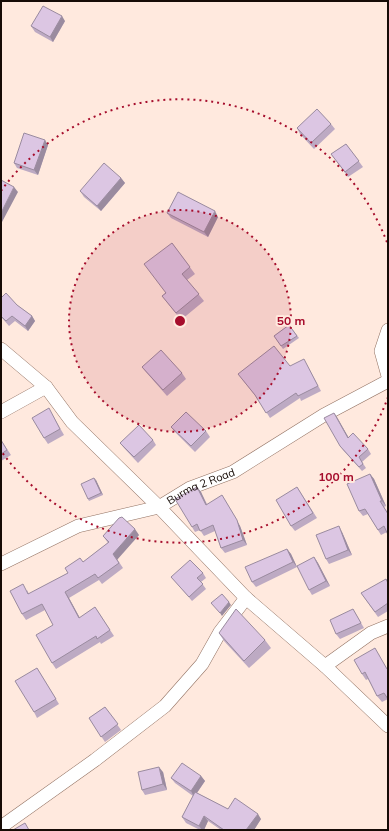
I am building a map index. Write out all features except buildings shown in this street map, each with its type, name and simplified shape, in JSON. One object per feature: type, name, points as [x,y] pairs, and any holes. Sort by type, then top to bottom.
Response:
[{"type":"street","points":[[388,330],[381,351],[388,376]]},
{"type":"street","points":[[1,349],[46,387],[72,422],[159,507],[246,598],[325,666],[388,726]]},
{"type":"street","name":"Burma 2 Road","points":[[1,564],[78,526],[159,507],[190,488],[233,472],[324,415],[388,381]]},
{"type":"street","points":[[1,412],[46,387]]},
{"type":"street","points":[[1,827],[82,769],[165,706],[202,664],[220,632],[246,598]]},
{"type":"street","points":[[325,666],[371,633],[388,626]]}]
